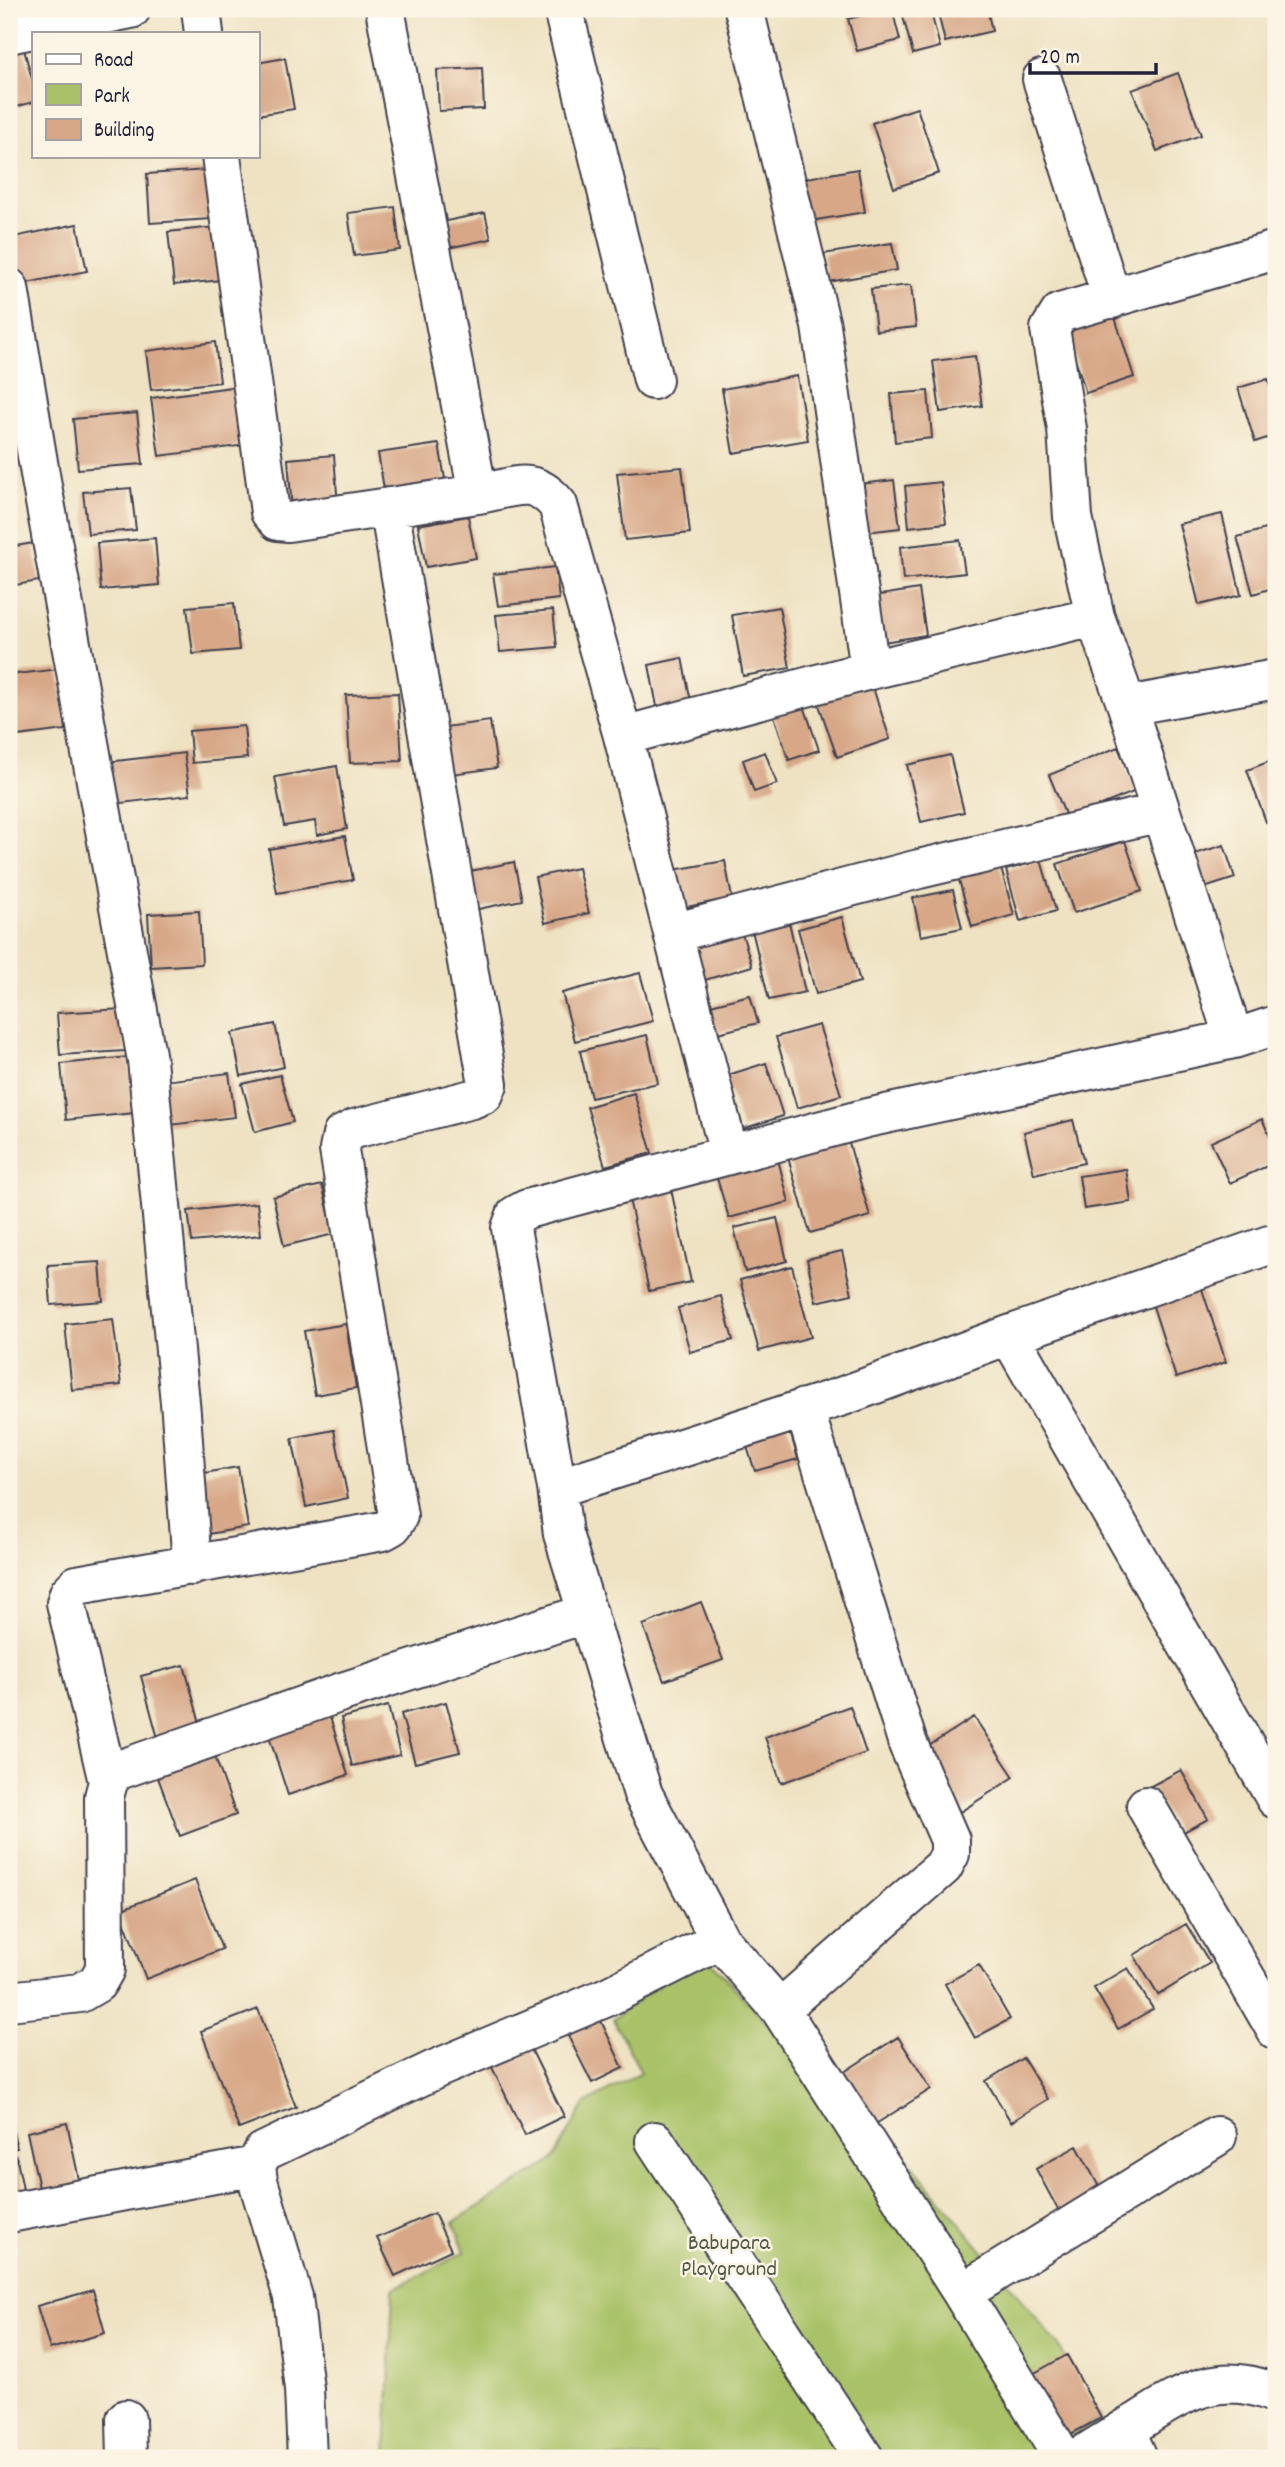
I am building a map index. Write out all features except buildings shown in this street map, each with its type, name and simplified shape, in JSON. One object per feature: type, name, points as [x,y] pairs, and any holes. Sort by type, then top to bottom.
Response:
[{"type":"street","points":[[9,34],[131,9]]},
{"type":"street","points":[[201,9],[204,32]]},
{"type":"street","points":[[385,9],[478,494]]},
{"type":"street","points":[[563,9],[653,380]]},
{"type":"street","points":[[744,9],[821,326],[870,670]]},
{"type":"street","points":[[1042,79],[1112,299]]},
{"type":"street","points":[[221,158],[270,512],[278,522],[533,484],[547,492],[558,505],[623,736],[729,1154]]},
{"type":"street","points":[[1234,1039],[1127,706],[1094,617],[1073,517],[1067,429],[1050,330],[1060,313],[1276,250]]},
{"type":"street","points":[[9,288],[41,480],[147,1060],[192,1566]]},
{"type":"street","points":[[108,1782],[66,1603],[69,1593],[77,1585],[383,1531],[393,1526],[398,1516],[339,1150],[342,1135],[354,1129],[472,1099],[484,1094],[488,1084],[390,507]]},
{"type":"street","points":[[623,736],[870,670],[1094,617]]},
{"type":"street","points":[[1127,706],[1276,679]]},
{"type":"street","points":[[673,933],[919,869],[1161,812]]},
{"type":"street","points":[[1063,2458],[962,2293],[780,2009],[720,1940],[643,1794],[563,1534],[511,1228],[516,1215],[527,1209],[729,1154],[867,1118],[1234,1039],[1276,1025]]},
{"type":"street","points":[[557,1488],[804,1408],[1269,1245]]},
{"type":"street","points":[[1009,1335],[1276,1799]]},
{"type":"street","points":[[780,2009],[943,1867],[950,1854],[950,1840],[908,1744],[804,1408]]},
{"type":"street","points":[[9,2001],[80,1993],[97,1983],[104,1969],[104,1797],[108,1782],[116,1771],[339,1693],[588,1613]]},
{"type":"street","points":[[1146,1806],[1276,2030]]},
{"type":"street","points":[[307,2458],[304,2389],[293,2297],[258,2181],[256,2166],[263,2152],[436,2068],[607,1997],[720,1940]]},
{"type":"street","points":[[962,2293],[1217,2136]]},
{"type":"street","points":[[655,2141],[864,2458]]},
{"type":"street","points":[[9,2213],[256,2166]]},
{"type":"street","points":[[1078,2458],[1132,2444],[1181,2395],[1213,2385],[1244,2383],[1276,2394]]},
{"type":"street","points":[[126,2419],[127,2458]]},
{"type":"green space","name":"Babupara Playground","points":[[702,1952],[774,2031],[794,2020],[1057,2343],[1101,2418],[1039,2458],[386,2458],[393,2289],[465,2252],[454,2222],[552,2161],[585,2104],[641,2072],[613,2019]]}]
